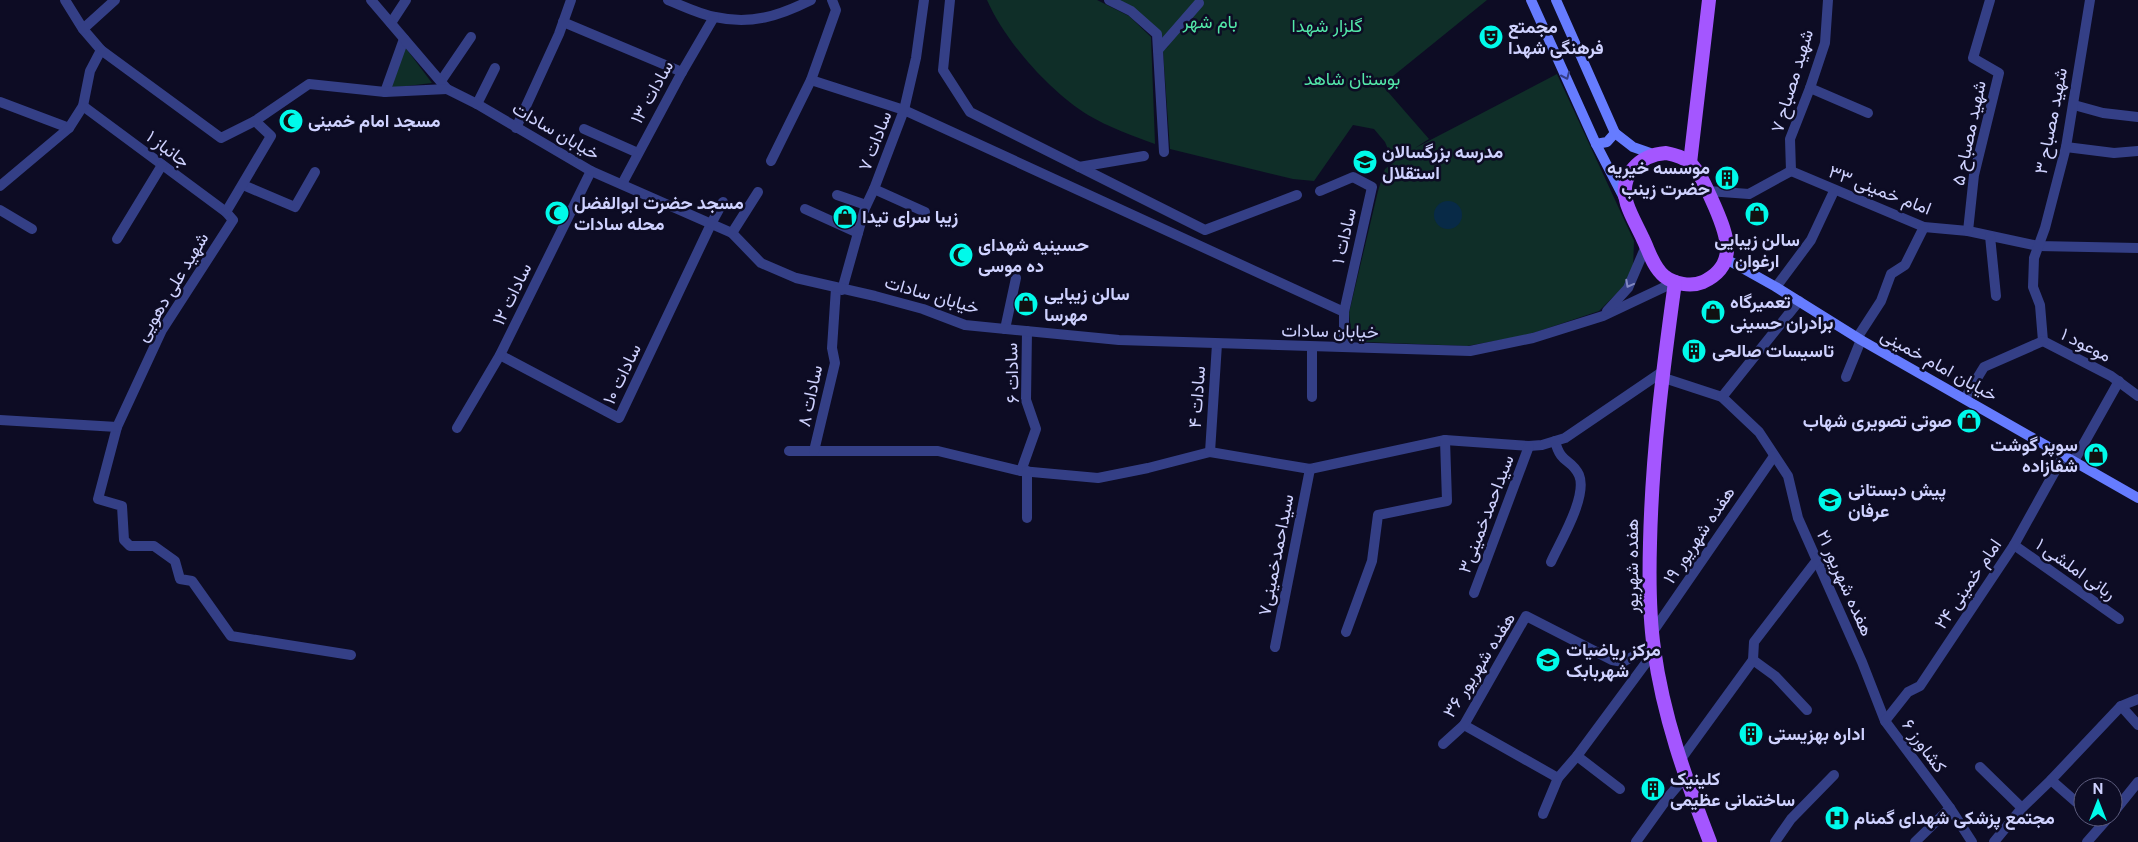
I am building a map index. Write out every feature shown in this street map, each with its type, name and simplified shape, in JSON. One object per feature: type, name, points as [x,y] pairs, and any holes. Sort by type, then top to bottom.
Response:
[{"type":"main road","points":[[1531,0],[1596,144],[1656,266],[1664,276],[1675,282],[1687,285],[1699,283],[1710,278],[1720,270],[1726,259],[1728,246],[1726,234],[1708,190],[1690,162],[1679,156],[1666,153],[1654,154],[1642,159],[1630,174],[1625,192],[1627,205]]},
{"type":"main road","points":[[1556,0],[1615,133],[1633,147],[1654,154]]},
{"type":"main road","points":[[1690,162],[1709,0]]},
{"type":"main road","points":[[1596,144],[1608,142],[1615,133]]},
{"type":"main road","name":"خیابان امام خمینی","points":[[1726,259],[1776,287],[1859,339],[2138,498]]},
{"type":"main road","name":"هفده شهریور","points":[[1675,282],[1662,374],[1651,486],[1649,582],[1653,643],[1668,718],[1680,759],[1710,842]]},
{"type":"street","points":[[65,0],[83,29],[101,50],[221,138],[255,121],[309,84],[385,92],[444,85],[471,37]]},
{"type":"street","points":[[83,29],[115,0]]},
{"type":"street","name":"خیابان سادات","points":[[371,0],[444,85],[591,171],[712,222],[732,233],[761,263],[796,278],[894,301],[965,325],[1118,340],[1470,351],[1533,338],[1603,316],[1675,282]]},
{"type":"street","points":[[391,23],[406,0]]},
{"type":"street","points":[[516,128],[559,34],[571,0]]},
{"type":"street","points":[[668,0],[714,17],[752,21],[793,9],[811,0]]},
{"type":"street","points":[[771,161],[811,80],[836,10],[832,0]]},
{"type":"street","name":"سادات ۷","points":[[839,289],[866,205],[904,110],[916,58],[924,0]]},
{"type":"street","points":[[950,0],[943,70],[970,112],[1205,230],[1297,195]]},
{"type":"street","points":[[1109,0],[1131,11],[1157,34],[1164,152]]},
{"type":"street","name":"شهید مصباح ۷","points":[[1791,171],[1790,139],[1825,43],[1828,0]]},
{"type":"street","name":"شهید مصباح ۵","points":[[1968,232],[1974,175],[2000,73],[1973,58],[1990,0]]},
{"type":"street","name":"شهید مصباح ۳","points":[[2043,341],[2040,304],[2033,287],[2034,258],[2045,228],[2066,147],[2090,0]]},
{"type":"street","points":[[1158,50],[1199,4]]},
{"type":"street","name":"سادات ۱۳","points":[[622,184],[714,17]]},
{"type":"street","points":[[563,22],[682,72]]},
{"type":"street","points":[[385,92],[404,39]]},
{"type":"street","points":[[0,186],[69,128],[83,106],[90,72],[101,50]]},
{"type":"street","points":[[477,104],[495,68]]},
{"type":"street","points":[[811,80],[904,110],[1344,312]]},
{"type":"street","points":[[1810,88],[1868,113]]},
{"type":"street","points":[[0,102],[69,128]]},
{"type":"street","points":[[2074,105],[2103,113],[2138,117]]},
{"type":"street","name":"جانباز ۱","points":[[83,106],[229,216]]},
{"type":"street","name":"شهید علی دهویی","points":[[255,121],[271,136],[242,185],[229,216],[162,330],[117,427],[98,499],[122,506],[124,540],[130,546],[154,546],[175,561],[180,579],[192,581],[231,636],[351,655]]},
{"type":"street","points":[[584,129],[638,153]]},
{"type":"street","points":[[2066,147],[2114,153],[2138,151]]},
{"type":"street","points":[[1079,167],[1144,156]]},
{"type":"street","points":[[117,239],[162,165]]},
{"type":"street","name":"سادات ۱۲","points":[[457,428],[500,355],[591,171]]},
{"type":"street","points":[[1708,190],[1749,194],[1791,171]]},
{"type":"street","name":"امام خمینی ۳۳","points":[[1791,171],[1834,191],[1924,227],[1968,232],[2038,246],[2138,248]]},
{"type":"street","points":[[242,185],[295,207],[315,172]]},
{"type":"street","name":"سادات ۱","points":[[1320,190],[1354,177],[1372,187],[1344,312],[1344,347]]},
{"type":"street","points":[[874,189],[925,212]]},
{"type":"street","points":[[1776,287],[1811,240],[1834,191]]},
{"type":"street","points":[[732,233],[758,192]]},
{"type":"street","points":[[836,195],[866,205]]},
{"type":"street","points":[[712,222],[723,202]]},
{"type":"street","points":[[804,209],[858,233]]},
{"type":"street","points":[[0,210],[32,229]]},
{"type":"street","name":"سادات ۱۰","points":[[500,355],[619,418],[712,222]]},
{"type":"street","points":[[1846,377],[1859,339],[1881,301],[1891,274],[1905,265],[1924,227]]},
{"type":"street","points":[[1990,236],[1996,296]]},
{"type":"street","points":[[1603,316],[1628,288],[1646,246]]},
{"type":"street","points":[[1005,329],[1016,278]]},
{"type":"street","name":"سادات ۸","points":[[814,451],[835,363],[832,348],[839,289]]},
{"type":"street","points":[[1722,397],[1799,301]]},
{"type":"street","name":"سادات ۶","points":[[1024,471],[1036,430],[1026,400],[1027,331]]},
{"type":"street","points":[[1965,398],[1984,367],[2043,341]]},
{"type":"street","name":"موعود ۱","points":[[2043,341],[2119,382],[2138,396]]},
{"type":"street","name":"سادات ۴","points":[[1210,452],[1217,344]]},
{"type":"street","points":[[1312,347],[1312,397]]},
{"type":"street","points":[[789,451],[938,451],[1024,471],[1098,478],[1148,468],[1210,452],[1310,469],[1445,440],[1529,446],[1555,441],[1565,438],[1662,374]]},
{"type":"street","name":"هفده شهریور ۲۱","points":[[1662,374],[1722,397],[1759,432],[1788,476],[1798,518],[1862,662]]},
{"type":"street","points":[[2074,461],[2119,382]]},
{"type":"street","points":[[0,420],[117,427]]},
{"type":"street","points":[[1346,632],[1372,561],[1378,515],[1447,501],[1445,440]]},
{"type":"street","points":[[1551,562],[1573,515],[1580,496],[1581,481],[1573,466],[1564,461],[1558,453],[1555,441]]},
{"type":"street","name":"سیداحمدخمینی۳","points":[[1474,593],[1529,446]]},
{"type":"street","name":"امام خمینی ۲۴","points":[[1885,720],[1908,692],[1920,686],[2014,545],[2064,455]]},
{"type":"street","name":"هفده شهریور ۱۹","points":[[1543,814],[1558,778],[1577,756],[1653,643],[1774,456]]},
{"type":"street","name":"سیداحمدخمینی۷","points":[[1275,647],[1310,469]]},
{"type":"street","points":[[1024,471],[1027,518]]},
{"type":"street","name":"ربانی املشی ۱","points":[[2014,545],[2120,619]]},
{"type":"street","points":[[1680,759],[1753,660],[1754,642],[1817,560]]},
{"type":"street","name":"هفده شهریور ۳۶","points":[[1443,744],[1464,725],[1526,616],[1612,660],[1623,662],[1653,643]]},
{"type":"street","points":[[1753,660],[1775,676],[1807,710]]},
{"type":"street","name":"کشاورز ۶","points":[[1862,662],[1885,720],[1950,808],[1972,842]]},
{"type":"street","points":[[1994,842],[2022,808],[2121,706],[2138,699]]},
{"type":"street","points":[[2121,706],[2138,725]]},
{"type":"street","points":[[1464,725],[1558,778]]},
{"type":"street","points":[[1577,756],[1620,789]]},
{"type":"street","points":[[1980,767],[2022,808]]},
{"type":"street","points":[[1775,842],[1791,819],[1834,774]]},
{"type":"street","points":[[1636,842],[1686,776]]},
{"type":"street","points":[[2051,780],[2073,799]]},
{"type":"street","points":[[2123,801],[2138,782]]},
{"type":"street","points":[[1915,842],[1950,808]]},
{"type":"street","points":[[2087,842],[2101,827]]},
{"type":"green space","points":[[987,0],[1097,0],[1129,16],[1151,37],[1155,144],[1121,131],[1088,115],[1058,93],[1017,48],[995,16]]},
{"type":"green space","points":[[1117,0],[1487,0],[1382,85],[1429,139],[1415,148],[1557,74],[1634,241],[1633,270],[1626,284],[1599,311],[1527,335],[1467,346],[1366,342],[1352,338],[1349,313],[1378,191],[1385,169],[1400,157],[1393,161],[1385,142],[1374,129],[1353,125],[1314,181],[1293,179],[1170,149],[1163,51],[1170,45],[1160,51],[1159,33]]},
{"type":"green space","points":[[405,47],[432,83],[390,88]]},
{"type":"water","points":[[1448,201],[1458,205],[1462,215],[1458,225],[1448,229],[1438,225],[1434,215],[1438,205]]},
{"type":"place","name":"مجمتع فرهنگی شهدا","points":[[1491,37]]},
{"type":"place","name":"مسجد امام خمینی","points":[[291,121]]},
{"type":"place","name":"مدرسه بزرگسالان استقلال","points":[[1365,162]]},
{"type":"place","name":"موسسه خیریه حضرت زینب","points":[[1727,178]]},
{"type":"place","name":"مسجد حضرت ابوالفضل محله سادات","points":[[557,213]]},
{"type":"place","name":"سالن زیبایی ارغوان","points":[[1757,214]]},
{"type":"place","name":"زیبا سرای تیدا","points":[[845,217]]},
{"type":"place","name":"حسینیه شهدای ده موسی","points":[[961,255]]},
{"type":"place","name":"سالن زیبایی مهرسا","points":[[1026,304]]},
{"type":"place","name":"تعمیرگاه برادران حسینی","points":[[1713,312]]},
{"type":"place","name":"تاسیسات صالحی","points":[[1694,351]]},
{"type":"place","name":"صوتی تصویری شهاب","points":[[1969,421]]},
{"type":"place","name":"سوپر گوشت شفازاده","points":[[2096,455]]},
{"type":"place","name":"پیش دبستانی عرفان","points":[[1830,500]]},
{"type":"place","name":"مرکز ریاضیات شهربابک","points":[[1548,660]]},
{"type":"place","name":"اداره بهزیستی","points":[[1751,734]]},
{"type":"place","name":"کلینیک ساختمانی عظیمی","points":[[1653,789]]},
{"type":"place","name":"مجتمع پزشکی شهدای گمنام","points":[[1837,818]]},
{"type":"park label","name":"بام شهر","points":[[1210,22]]},
{"type":"park label","name":"گلزار شهدا","points":[[1327,26]]},
{"type":"park label","name":"بوستان شاهد","points":[[1352,79]]}]
